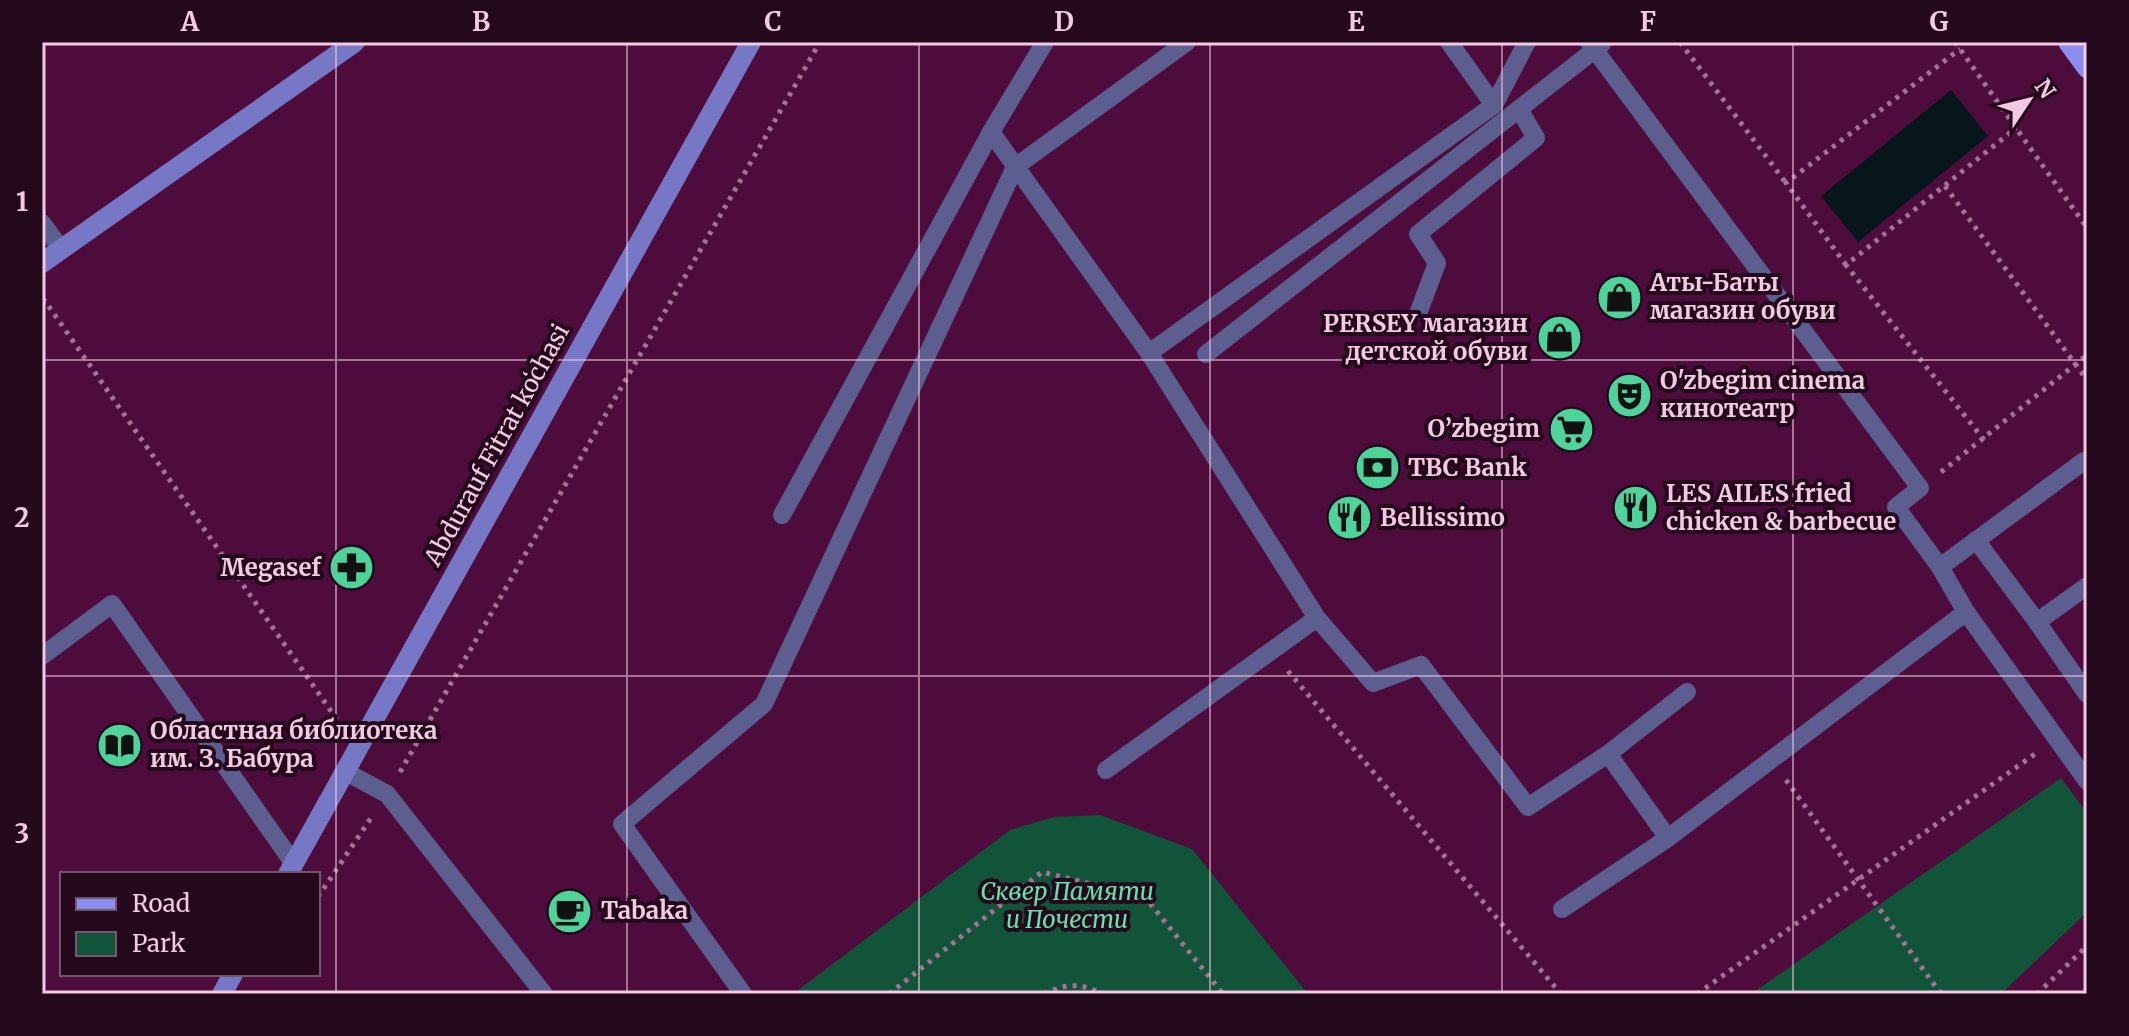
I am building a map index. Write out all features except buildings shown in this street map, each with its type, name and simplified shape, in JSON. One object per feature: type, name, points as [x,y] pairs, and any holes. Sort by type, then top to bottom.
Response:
[{"type":"main road","points":[[42,263],[355,42]]},
{"type":"main road","name":"Abdurauf Fitrat koʻchasi","points":[[291,869],[751,42]]},
{"type":"main road","points":[[2068,42],[2087,68]]},
{"type":"main road","points":[[222,994],[232,976]]},
{"type":"lane","points":[[782,515],[991,132],[1045,42]]},
{"type":"lane","points":[[743,994],[622,824],[764,704],[1015,167],[1187,42]]},
{"type":"lane","points":[[1449,42],[1494,105]]},
{"type":"lane","points":[[1149,353],[1494,105],[1527,42]]},
{"type":"lane","points":[[1206,354],[1596,45],[1920,488],[1896,507],[1940,567],[1966,612],[2087,781]]},
{"type":"lane","points":[[1419,311],[1437,263],[1418,234],[1536,138],[1519,109]]},
{"type":"lane","points":[[991,132],[1149,353],[1317,618],[1373,683],[1421,665],[1528,807],[1608,754],[1687,692]]},
{"type":"lane","points":[[42,223],[61,249]]},
{"type":"lane","points":[[1940,567],[2084,461],[2087,465]]},
{"type":"lane","points":[[1976,540],[2087,694]]},
{"type":"lane","points":[[2037,622],[2087,586]]},
{"type":"lane","points":[[42,656],[112,604],[291,869]]},
{"type":"lane","points":[[1562,909],[1668,838],[1966,612]]},
{"type":"lane","points":[[1106,770],[1317,618]]},
{"type":"lane","points":[[1608,754],[1668,838]]},
{"type":"lane","points":[[346,772],[387,794],[544,994]]},
{"type":"path","points":[[320,894],[387,794],[820,42]]},
{"type":"path","points":[[1680,42],[1846,265],[1984,440]]},
{"type":"path","points":[[1955,42],[2087,228]]},
{"type":"path","points":[[1786,183],[1960,49]]},
{"type":"path","points":[[1846,265],[2016,128]]},
{"type":"path","points":[[1945,186],[2087,380]]},
{"type":"path","points":[[42,303],[45,301],[358,750]]},
{"type":"path","points":[[1920,488],[2087,355]]},
{"type":"path","points":[[1272,652],[1561,994]]},
{"type":"path","points":[[1697,994],[2056,739]]},
{"type":"path","points":[[1771,760],[1941,994]]},
{"type":"path","points":[[889,994],[1042,872],[1145,897],[1223,994]]},
{"type":"path","points":[[2037,994],[2087,946]]},
{"type":"path","points":[[1044,994],[1058,987],[1079,985],[1101,994]]},
{"type":"green space","points":[[2061,778],[2087,813],[2087,912],[2001,994],[1751,994]]},
{"type":"green space","name":"Сквер Памяти и Почести","points":[[1100,815],[1192,849],[1308,994],[793,994],[1010,830],[1054,817]]},
{"type":"shaded area","points":[[1951,90],[1988,136],[1858,242],[1821,196]]},
{"type":"place","name":"Аты-Баты магазин обуви","points":[[1619,297]]},
{"type":"place","name":"PERSEY магазин детской обуви","points":[[1559,338]]},
{"type":"place","name":"O'zbegim cinema кинотеатр","points":[[1629,395]]},
{"type":"place","name":"O’zbegim","points":[[1571,429]]},
{"type":"place","name":"TBC Bank","points":[[1377,468]]},
{"type":"place","name":"LES AILES fried chicken & barbecue","points":[[1635,508]]},
{"type":"place","name":"Bellissimo","points":[[1349,518]]},
{"type":"place","name":"Megasef","points":[[352,568]]},
{"type":"place","name":"Областная библиотека им. З. Бабура","points":[[119,745]]},
{"type":"place","name":"Tabaka","points":[[570,911]]}]
